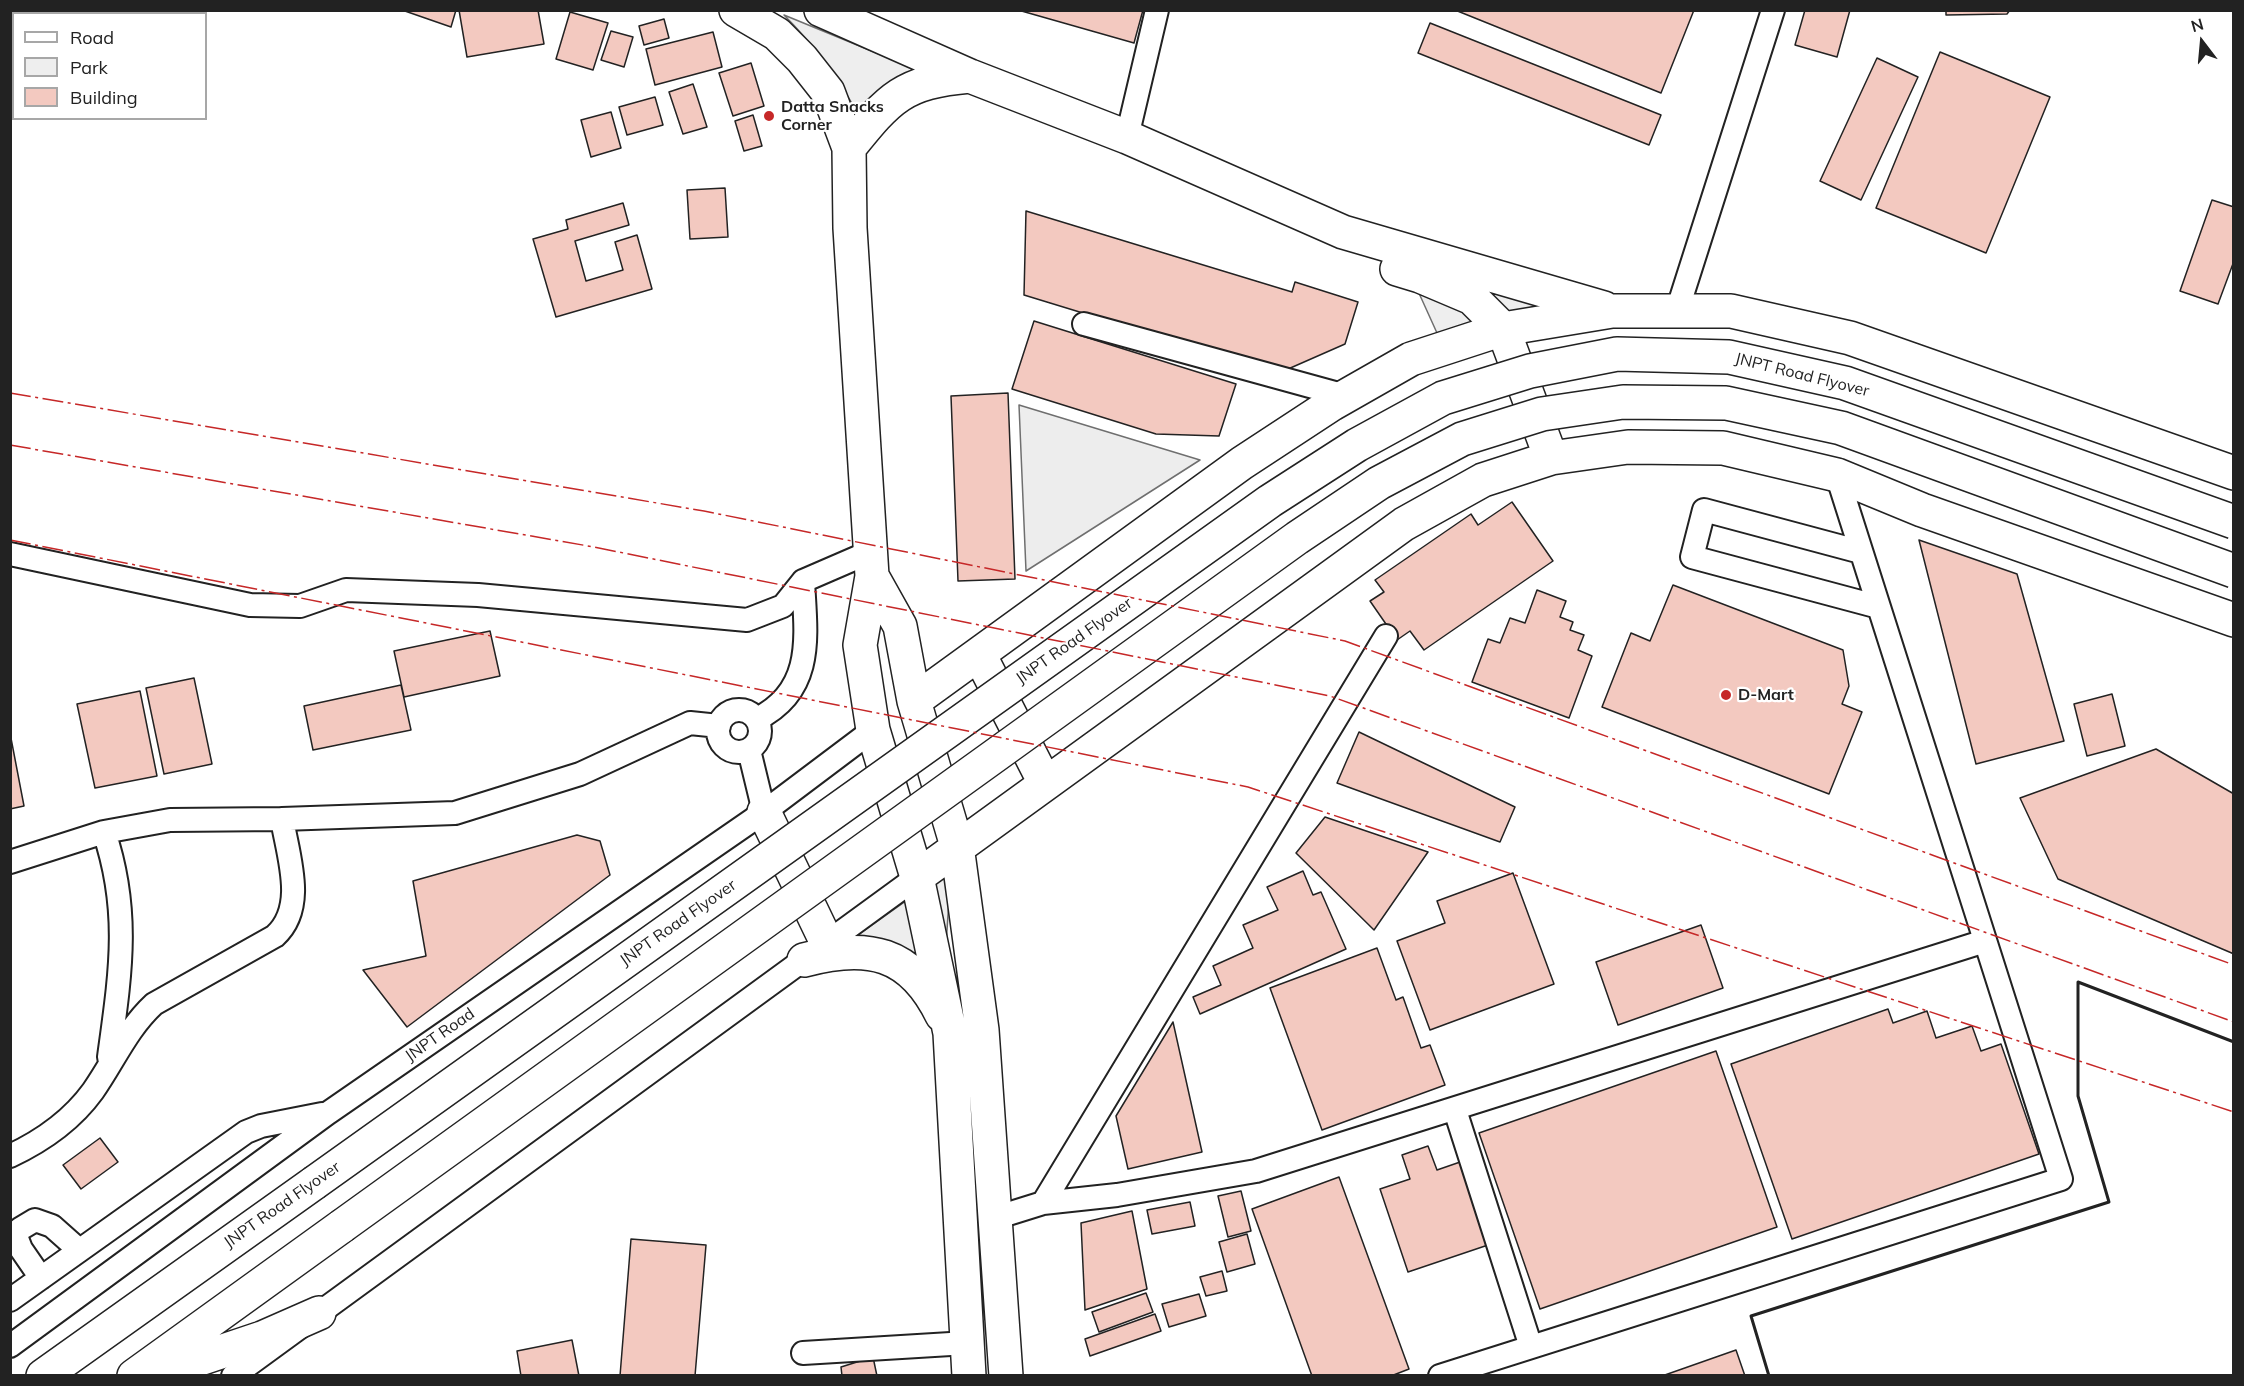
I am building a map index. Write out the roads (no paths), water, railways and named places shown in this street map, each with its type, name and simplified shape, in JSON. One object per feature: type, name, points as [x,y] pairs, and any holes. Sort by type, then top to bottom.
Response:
[{"type":"highway","points":[[736,10],[777,34],[802,59],[828,92],[849,158],[871,564],[860,645],[873,730],[917,877],[950,1033],[969,1376]]},
{"type":"highway","points":[[821,10],[970,76],[1127,137],[1343,232],[1612,310]]},
{"type":"highway","points":[[849,158],[875,115],[898,94],[928,81],[970,76]]},
{"type":"highway","points":[[1343,232],[1370,261],[1420,276],[1472,298],[1503,328],[1551,458]]},
{"type":"highway","points":[[914,701],[1242,463],[1346,396],[1411,359],[1503,328],[1612,310],[1731,311],[1850,338],[2234,473]]},
{"type":"highway","name":"JNPT Road Flyover","points":[[43,1376],[1270,501],[1357,445],[1443,398],[1530,371],[1617,354],[1729,357],[1845,383],[2234,522]]},
{"type":"highway","points":[[134,1376],[1298,538],[1380,483],[1462,439],[1542,414],[1623,402],[1726,403],[1841,428],[2234,571]]},
{"type":"highway","points":[[917,877],[1404,524],[1483,480],[1551,458],[1628,447],[1723,448],[1837,475],[1923,510],[2234,621]]},
{"type":"highway","points":[[871,564],[900,626],[914,701],[957,846],[982,1030],[1006,1376]]},
{"type":"highway","points":[[979,654],[1045,783]]},
{"type":"highway","points":[[764,812],[816,951],[851,950],[892,959],[920,982],[938,1007],[950,1033]]},
{"type":"highway","points":[[151,1376],[262,1338],[319,1313]]},
{"type":"street","points":[[1127,137],[1157,10]]},
{"type":"street","points":[[1677,311],[1773,10]]},
{"type":"street","points":[[1084,324],[1346,396]]},
{"type":"street","points":[[1440,1376],[2061,1179],[1837,475]]},
{"type":"street","points":[[1861,552],[1704,510],[1692,557],[1879,607]]},
{"type":"street","points":[[10,554],[250,606],[300,606],[346,590],[478,595],[747,620],[783,606],[803,581],[871,564]]},
{"type":"street","points":[[757,719],[773,711],[801,677],[807,642],[803,581]]},
{"type":"street","points":[[1043,1203],[1386,636]]},
{"type":"street","points":[[732,710],[747,710],[757,719],[761,733],[759,739],[749,750],[736,752],[724,745],[720,739],[719,726],[722,719],[732,710]]},
{"type":"street","points":[[10,861],[104,832],[170,820],[455,813],[580,774],[690,723],[719,726]]},
{"type":"street","name":"JNPT Road","points":[[10,1346],[328,1113],[764,812],[873,730]]},
{"type":"street","points":[[749,750],[764,812]]},
{"type":"street","points":[[10,1156],[39,1142],[80,1107],[138,1019],[154,1004],[275,936],[283,929],[293,904],[282,819]]},
{"type":"street","points":[[104,832],[118,881],[122,916],[118,991],[108,1067]]},
{"type":"street","points":[[233,1376],[917,877]]},
{"type":"street","points":[[995,1218],[1043,1203],[1117,1195],[1256,1171],[1985,941]]},
{"type":"street","points":[[1455,1110],[1531,1347]]},
{"type":"street","points":[[10,1300],[246,1132],[261,1126],[328,1113]]},
{"type":"street","points":[[41,1278],[21,1249],[16,1236],[20,1229],[35,1220],[45,1222],[79,1250]]},
{"type":"street","points":[[803,1353],[967,1343]]},
{"type":"place","name":"Datta Snacks Corner","points":[[769,116]]},
{"type":"place","name":"D-Mart","points":[[1726,695]]}]
